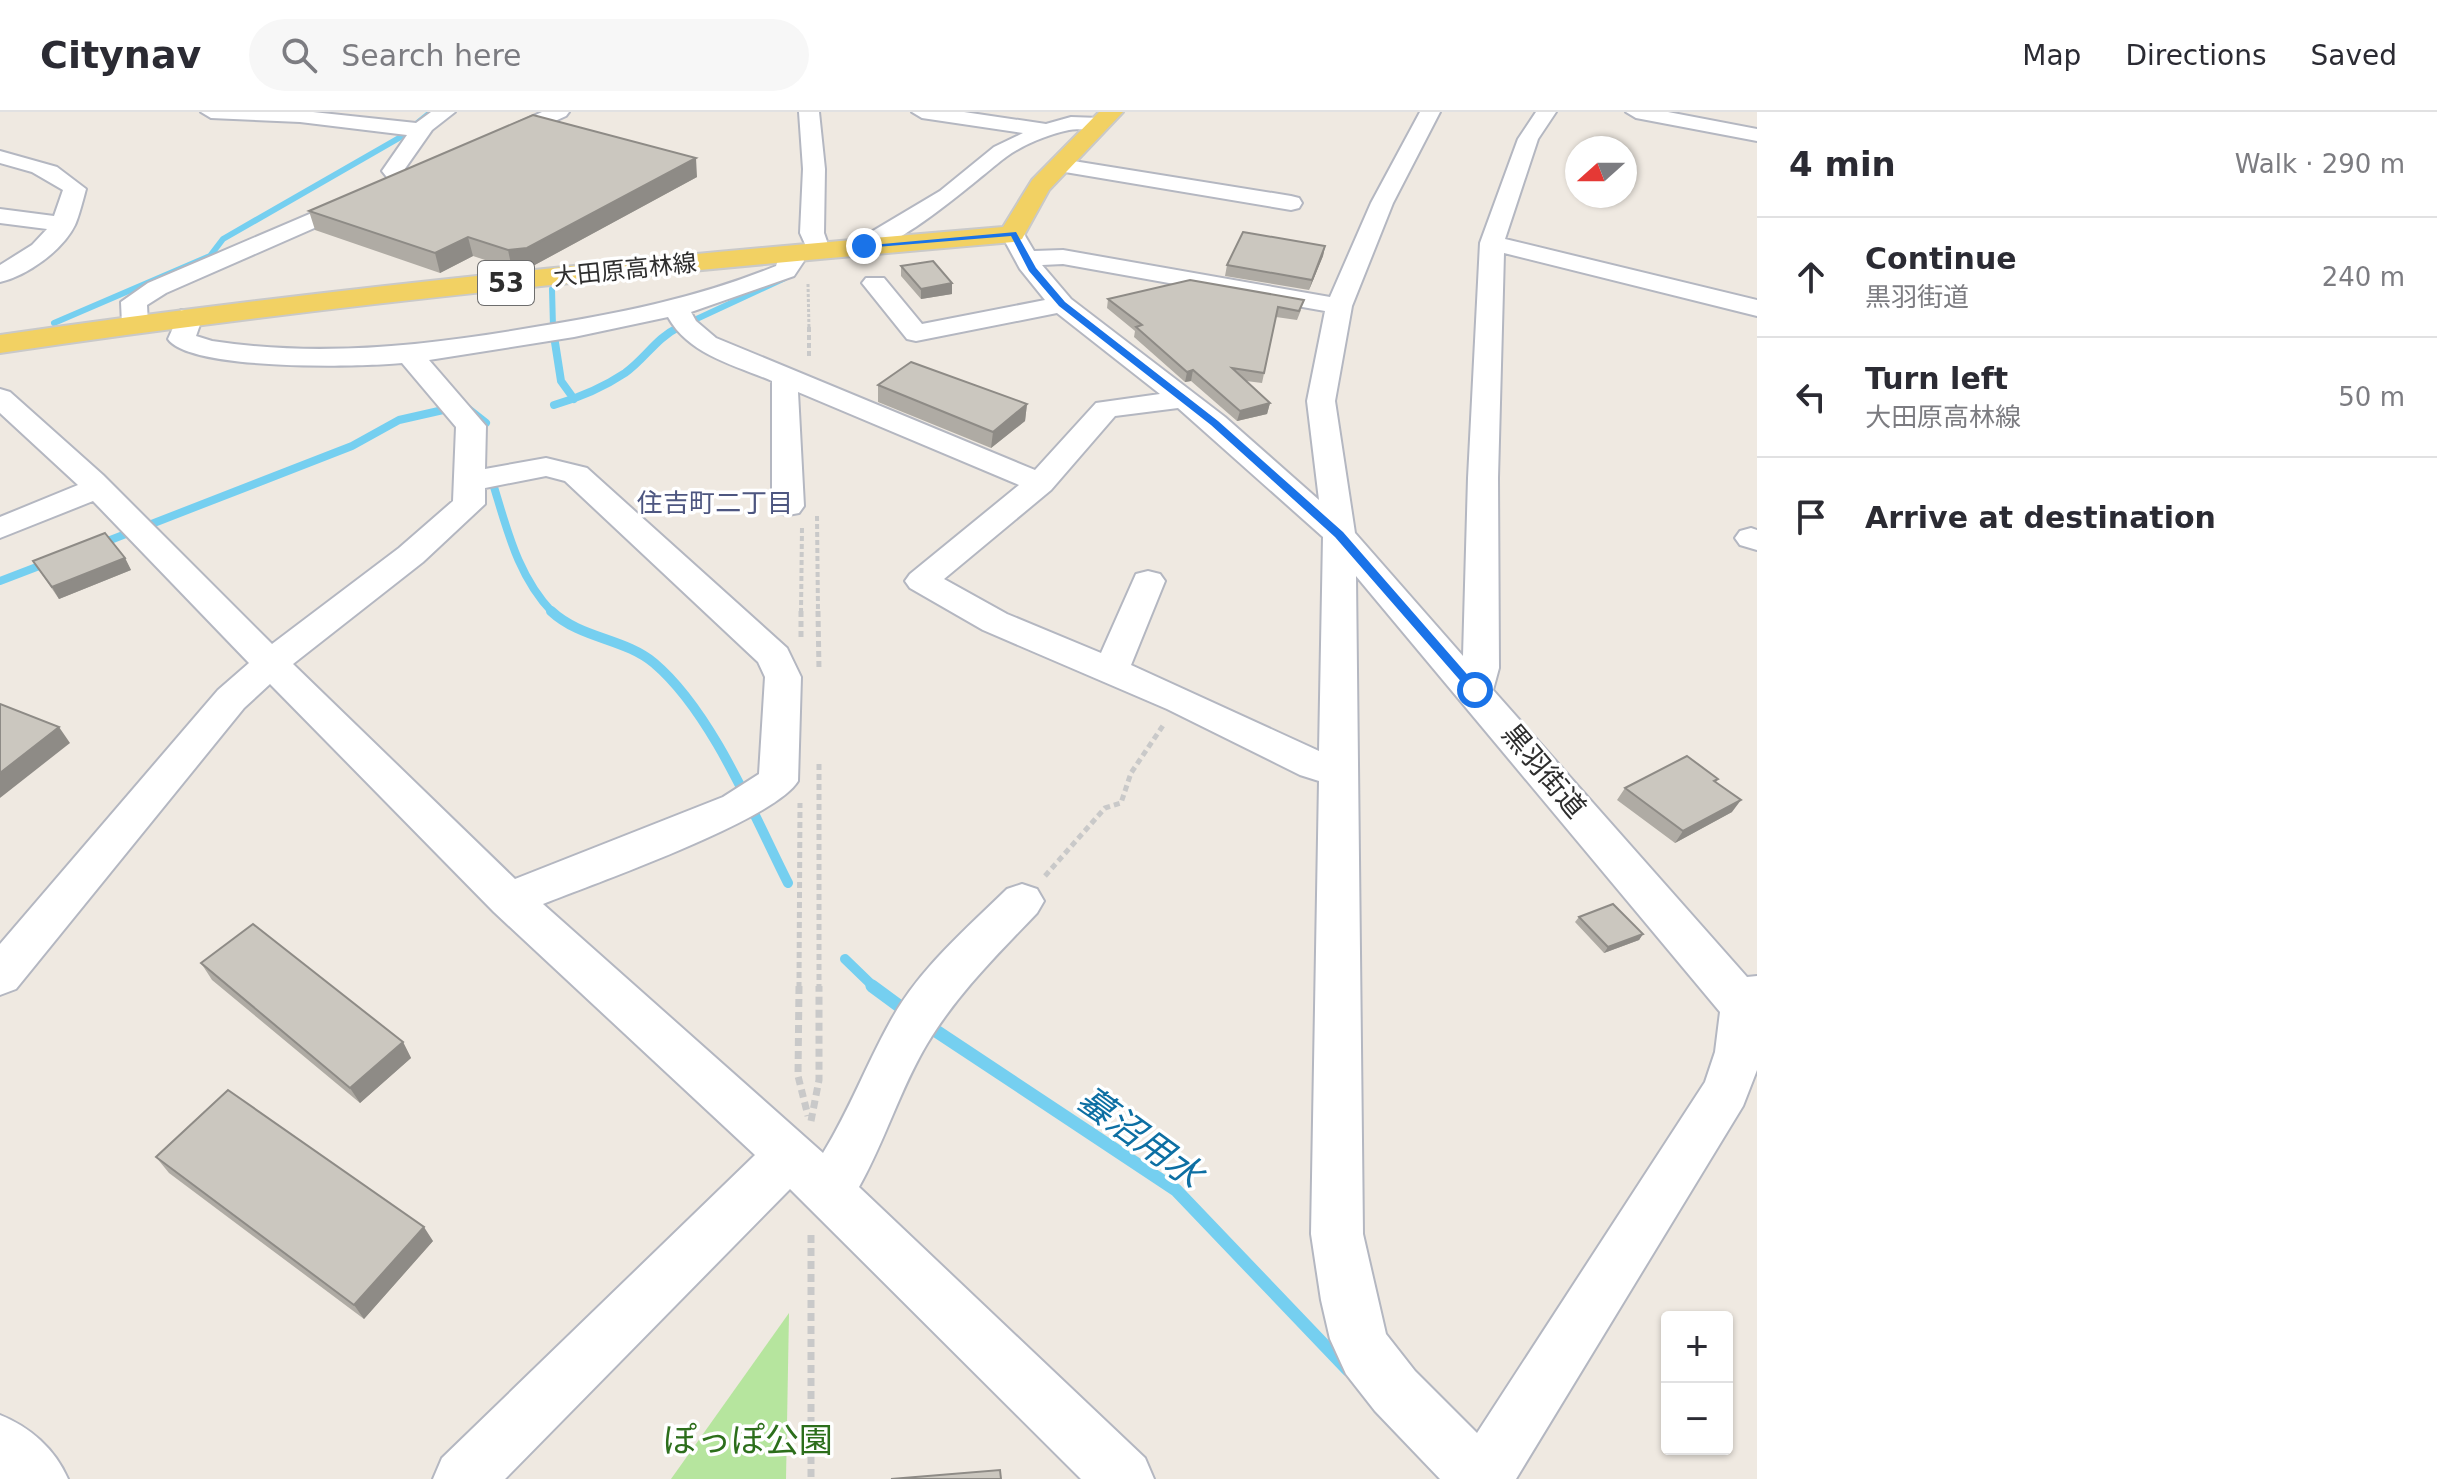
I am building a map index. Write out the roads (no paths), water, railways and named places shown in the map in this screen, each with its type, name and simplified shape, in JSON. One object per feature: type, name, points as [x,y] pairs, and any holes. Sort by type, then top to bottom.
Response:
[{"type":"main road","points":[[1019,246],[1019,216],[1033,196],[1106,118]]},
{"type":"main road","name":"大田原高林線","points":[[0,344],[190,316],[806,260],[864,246],[1019,246]]},
{"type":"street","points":[[211,112],[300,116],[357,125],[422,130]]},
{"type":"street","points":[[135,324],[134,302],[157,288],[409,178],[393,171],[422,130],[445,112]]},
{"type":"street","points":[[473,150],[559,112]]},
{"type":"street","points":[[190,316],[181,339],[195,347],[285,358],[368,360],[411,356],[616,321],[681,317],[785,271],[792,261],[806,260],[812,233],[814,169],[809,112]]},
{"type":"street","points":[[922,112],[1046,130]]},
{"type":"street","points":[[1430,112],[1382,203],[1339,306],[1321,401],[1339,535],[1337,1234],[1358,1340],[1370,1360],[1401,1395],[1482,1479],[1726,1091],[1753,1006]]},
{"type":"street","points":[[1475,690],[1481,668],[1483,478],[1492,243],[1528,139],[1546,112]]},
{"type":"street","points":[[1636,112],[1757,135]]},
{"type":"street","points":[[864,246],[948,196],[1001,151],[1046,130],[1106,118]]},
{"type":"street","points":[[0,157],[25,161],[62,177],[75,189],[64,224],[42,252],[0,275]]},
{"type":"street","points":[[1061,165],[1291,203]]},
{"type":"street","points":[[0,216],[64,224]]},
{"type":"street","points":[[1492,243],[1757,308]]},
{"type":"street","points":[[1019,246],[1063,257],[1339,306]]},
{"type":"street","name":"黒羽街道","points":[[1019,246],[1062,304],[1185,399],[1277,476],[1339,535],[1753,1006]]},
{"type":"street","points":[[875,283],[916,333],[1062,304]]},
{"type":"street","points":[[681,317],[707,344],[798,371],[1040,483]]},
{"type":"street","points":[[0,976],[231,699],[270,662],[439,533],[469,504],[471,426],[411,356]]},
{"type":"street","points":[[788,506],[784,388],[798,371]]},
{"type":"street","points":[[0,398],[98,488],[509,900],[790,1155],[820,1209],[1124,1479]]},
{"type":"street","points":[[1185,399],[1106,409],[1040,483],[922,581],[995,622],[1180,700],[1314,765],[1336,772]]},
{"type":"street","points":[[471,481],[546,467],[576,474],[774,656],[783,677],[778,781],[737,808],[509,900]]},
{"type":"street","points":[[0,528],[98,488]]},
{"type":"street","points":[[1108,669],[1115,662],[1148,581]]},
{"type":"street","points":[[820,1209],[859,1139],[907,1035],[930,1000],[963,961],[1022,901]]},
{"type":"street","points":[[463,1479],[790,1155]]},
{"type":"street","points":[[0,1444],[38,1479]]},
{"type":"waterway","points":[[54,323],[210,256],[223,239],[399,138],[431,112]]},
{"type":"waterway","points":[[678,327],[785,278]]},
{"type":"waterway","points":[[552,289],[553,327]]},
{"type":"waterway","points":[[574,398],[617,378],[678,327]]},
{"type":"waterway","points":[[554,336],[561,381],[574,398]]},
{"type":"waterway","points":[[554,405],[574,398]]},
{"type":"waterway","points":[[100,544],[352,446],[399,420],[452,408]]},
{"type":"waterway","points":[[467,408],[486,423]]},
{"type":"waterway","name":"蟇沼用水","points":[[494,487],[523,570],[552,612]]},
{"type":"waterway","points":[[0,581],[47,563]]},
{"type":"waterway","name":"蟇沼用水","points":[[552,612],[576,627],[642,655],[675,684],[713,736],[788,883]]},
{"type":"waterway","name":"蟇沼用水","points":[[845,959],[875,988]]},
{"type":"waterway","name":"蟇沼用水","points":[[872,986],[910,1014]]},
{"type":"waterway","name":"蟇沼用水","points":[[927,1025],[1176,1190],[1348,1370]]},
{"type":"district","name":"住吉町二丁目","points":[[715,503]]},
{"type":"park label","name":"ぽっぽ公園","points":[[748,1440]]}]
